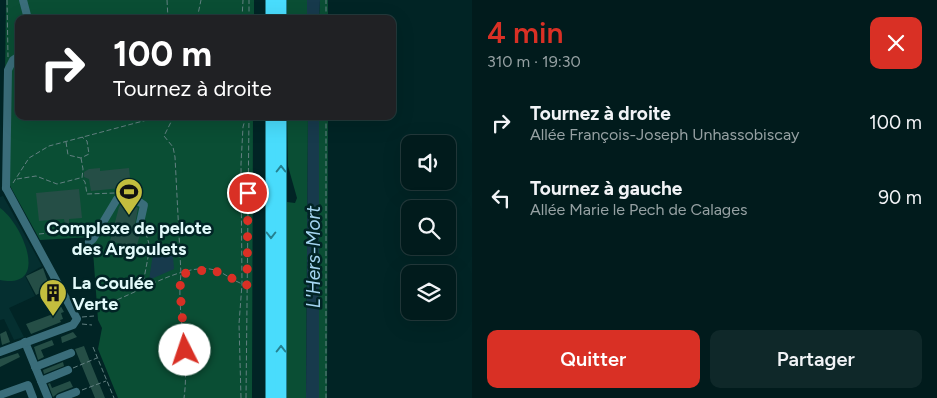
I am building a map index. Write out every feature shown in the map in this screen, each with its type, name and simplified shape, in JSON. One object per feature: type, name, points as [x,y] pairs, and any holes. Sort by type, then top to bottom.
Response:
[{"type":"highway","points":[[271,0],[271,15]]},
{"type":"highway","points":[[281,0],[281,15]]},
{"type":"highway","points":[[270,398],[271,120]]},
{"type":"highway","points":[[281,120],[281,398]]},
{"type":"street","points":[[23,0],[27,15]]},
{"type":"street","points":[[0,352],[77,320],[31,235],[3,190],[8,70],[15,59]]},
{"type":"street","points":[[88,242],[93,239],[117,199],[129,197],[144,205],[140,223]]},
{"type":"street","points":[[26,342],[48,398]]},
{"type":"street","points":[[35,367],[72,353]]},
{"type":"street","points":[[41,381],[68,370]]},
{"type":"street","points":[[0,395],[28,385],[32,398]]},
{"type":"street","points":[[60,398],[76,392]]},
{"type":"path","points":[[7,0],[8,70]]},
{"type":"path","points":[[167,0],[168,15]]},
{"type":"path","points":[[198,15],[201,0]]},
{"type":"path","points":[[242,15],[243,0]]},
{"type":"path","points":[[248,15],[249,0]]},
{"type":"path","points":[[326,0],[326,15]]},
{"type":"path","points":[[3,190],[16,179],[23,164],[35,153],[66,141],[147,120]]},
{"type":"path","points":[[172,120],[164,136],[172,147],[175,158],[181,274],[180,290],[186,362],[184,398]]},
{"type":"path","points":[[241,398],[239,324],[242,284],[242,164],[245,120]]},
{"type":"path","points":[[246,398],[249,120]]},
{"type":"path","points":[[326,120],[326,398]]},
{"type":"path","points":[[66,141],[68,154],[81,158],[88,154],[87,141],[82,137]]},
{"type":"path","points":[[81,158],[84,169],[82,178],[85,182],[87,194],[115,193],[117,199]]},
{"type":"path","points":[[16,179],[36,176],[57,184],[74,178],[82,178]]},
{"type":"path","points":[[140,223],[143,225],[150,247],[142,290]]},
{"type":"path","points":[[31,235],[60,232]]},
{"type":"path","points":[[96,307],[181,274],[211,269],[247,285]]},
{"type":"path","points":[[77,320],[94,316]]},
{"type":"path","points":[[77,320],[92,325]]},
{"type":"path","points":[[93,347],[114,398]]},
{"type":"path","points":[[68,370],[98,358]]},
{"type":"path","points":[[76,392],[107,381]]},
{"type":"shaded area","points":[[3,196],[42,266],[25,276],[35,296],[9,308],[24,337],[14,340],[4,319],[0,320],[0,197]]},
{"type":"green space","points":[[6,0],[254,0],[254,15],[15,15],[15,120],[253,120],[252,398],[118,398],[98,349],[102,328],[98,320],[92,237],[40,240],[9,184],[5,76]]},
{"type":"green space","points":[[287,0],[307,0],[307,15],[287,15]]},
{"type":"green space","points":[[320,0],[328,0],[328,15],[319,15]]},
{"type":"green space","points":[[287,120],[308,120],[306,398],[287,398],[287,202],[295,203],[297,198],[288,166]]},
{"type":"green space","points":[[319,120],[328,120],[327,398],[319,398]]},
{"type":"green space","points":[[0,208],[16,227],[27,253],[28,265],[25,275],[16,280],[0,280]]},
{"type":"water","points":[[307,0],[320,0],[319,15],[307,15]]},
{"type":"water","name":"L'Hers-Mort","points":[[308,120],[319,120],[319,398],[306,398]]},
{"type":"water","points":[[172,243],[174,269],[149,280],[154,247]]},
{"type":"building","points":[[100,168],[100,171],[129,168],[131,187],[91,191],[89,179],[84,177],[84,172],[89,169]]},
{"type":"building","points":[[79,189],[82,218],[69,219],[69,224],[65,225],[64,219],[39,221],[36,193]]},
{"type":"building","name":"Complexe de pelote des Argoulets","points":[[122,203],[129,203],[138,208],[135,224],[137,227],[142,228],[136,248],[110,241],[119,207]]},
{"type":"building","points":[[43,268],[50,288],[36,295],[26,276]]},
{"type":"building","name":"La Coulée Verte","points":[[58,301],[64,312],[61,313],[63,319],[60,320],[61,322],[31,334],[26,324],[53,314],[49,307]]},
{"type":"building","points":[[6,331],[10,342],[2,345],[0,334]]},
{"type":"building","points":[[73,332],[77,337],[62,343],[61,337]]},
{"type":"building","points":[[52,340],[54,345],[41,350],[44,357],[38,360],[34,347]]},
{"type":"building","points":[[84,346],[105,398],[95,398],[75,349]]},
{"type":"building","points":[[18,353],[20,357],[0,367],[0,359]]},
{"type":"building","points":[[63,362],[64,366],[44,374],[43,370]]},
{"type":"building","points":[[70,381],[73,387],[53,397],[48,384],[50,383],[52,388]]},
{"type":"place","name":"Complexe de pelote des Argoulets","points":[[129,216]]},
{"type":"place","name":"La Coulée Verte","points":[[53,317]]},
{"type":"route","points":[[185,350],[180,290],[181,274],[194,270],[211,269],[247,285],[248,193]]}]
